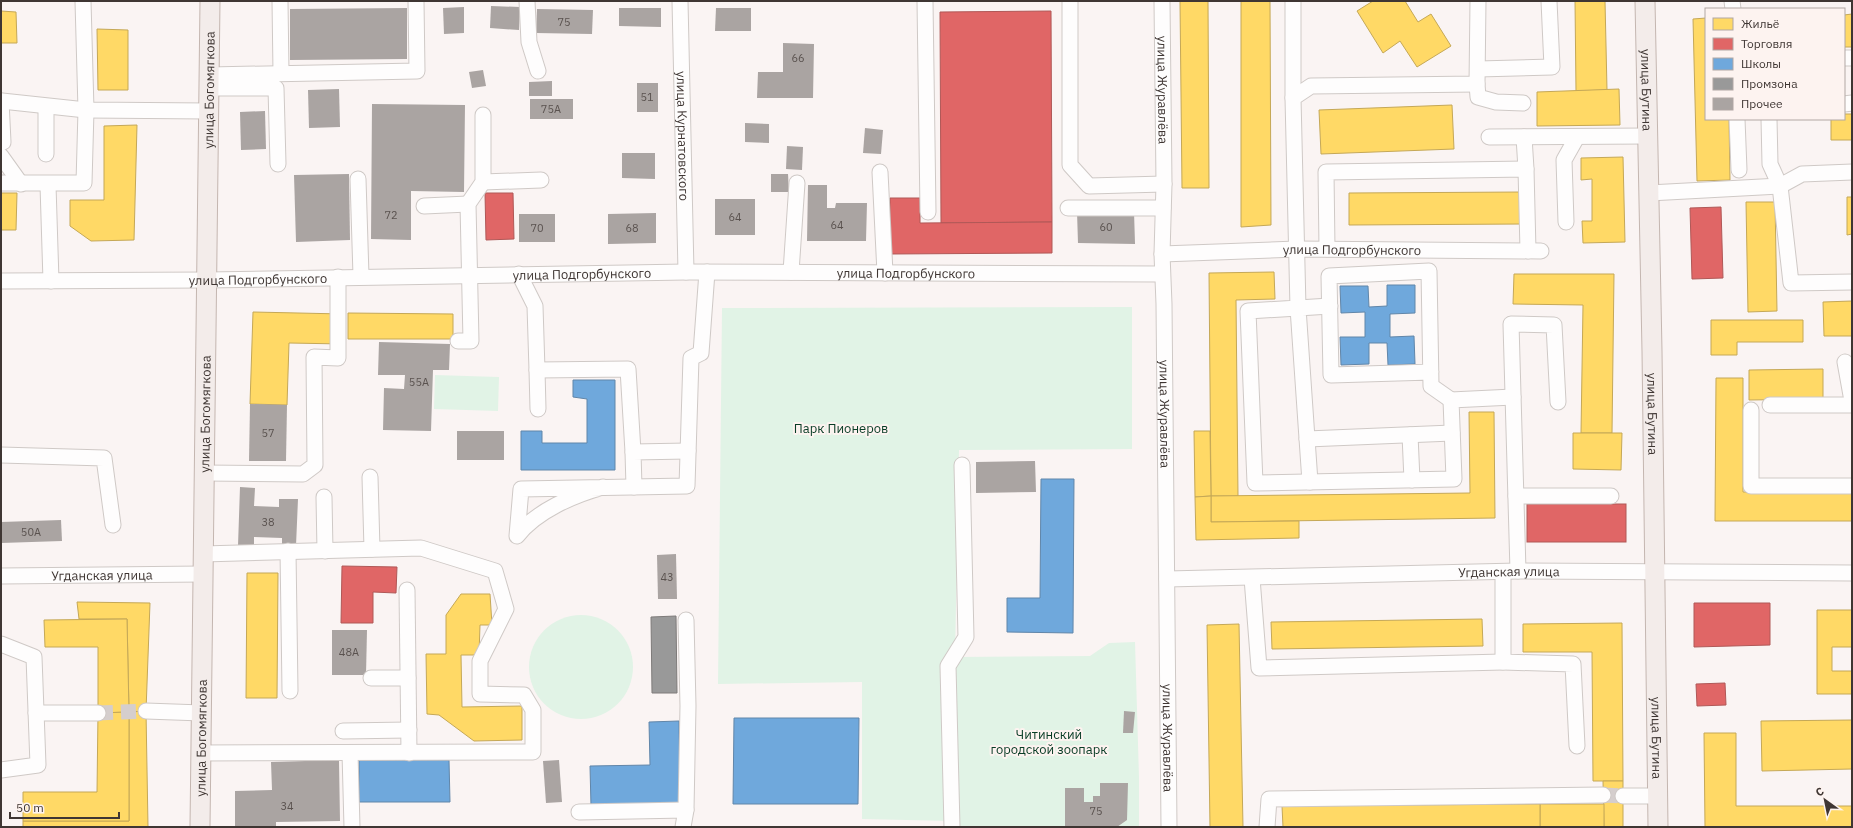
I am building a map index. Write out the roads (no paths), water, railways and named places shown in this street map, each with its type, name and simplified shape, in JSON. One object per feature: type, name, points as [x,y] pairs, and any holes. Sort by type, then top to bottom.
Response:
[{"type":"main road","name":"улица Богомягкова","points":[[200,827],[210,1]]},
{"type":"main road","name":"улица Бутина","points":[[1645,1],[1656,573],[1658,827]]},
{"type":"street","points":[[1,183],[48,185],[84,183],[86,110],[82,1]]},
{"type":"street","points":[[280,1],[281,73]]},
{"type":"street","points":[[208,81],[281,73],[417,71],[416,1]]},
{"type":"street","points":[[527,1],[529,42],[538,71]]},
{"type":"street","name":"улица Курнатовского","points":[[680,1],[686,272]]},
{"type":"street","points":[[925,1],[928,212]]},
{"type":"street","points":[[1070,1],[1070,165],[1089,186],[1164,184]]},
{"type":"street","name":"улица Журавлёва","points":[[1162,1],[1164,184],[1162,274],[1164,304],[1169,827]]},
{"type":"street","points":[[1293,1],[1293,98],[1298,308],[1310,482]]},
{"type":"street","points":[[1478,1],[1478,97],[1496,102],[1523,103]]},
{"type":"street","points":[[1478,68],[1552,67],[1549,1]]},
{"type":"street","points":[[208,81],[276,88],[278,164]]},
{"type":"street","points":[[1293,98],[1311,86],[1477,84]]},
{"type":"street","points":[[1,143],[3,142],[1,101],[46,107],[86,110],[208,111]]},
{"type":"street","points":[[46,107],[46,154]]},
{"type":"street","points":[[458,341],[472,341],[468,204],[484,182],[483,115]]},
{"type":"street","points":[[1737,120],[1739,170]]},
{"type":"street","points":[[1768,120],[1770,164],[1780,186],[1791,283],[1852,282]]},
{"type":"street","points":[[1489,137],[1648,136]]},
{"type":"street","points":[[1327,249],[1326,172],[1526,169],[1524,137]]},
{"type":"street","points":[[1566,222],[1564,160],[1577,137]]},
{"type":"street","points":[[1,156],[20,184]]},
{"type":"street","name":"улица Подгорбунского","points":[[1162,254],[1297,249],[1535,251],[1526,169]]},
{"type":"street","points":[[880,172],[885,273]]},
{"type":"street","points":[[1649,193],[1780,186],[1802,174],[1852,172]]},
{"type":"street","points":[[358,179],[360,276]]},
{"type":"street","points":[[484,182],[541,180]]},
{"type":"street","points":[[791,272],[797,183]]},
{"type":"street","points":[[48,185],[51,281]]},
{"type":"street","points":[[424,206],[468,204]]},
{"type":"street","points":[[1068,208],[1163,208]]},
{"type":"street","points":[[1431,372],[1331,375],[1330,276],[1429,271],[1431,372],[1431,386],[1451,400],[1514,397]]},
{"type":"street","name":"улица Подгорбунского","points":[[1,280],[207,280],[360,276],[686,272],[1162,274]]},
{"type":"street","points":[[604,487],[572,497],[536,518],[523,528],[517,536],[521,489],[604,487],[687,486],[691,358],[701,353],[707,272]]},
{"type":"street","points":[[519,274],[535,306],[538,409]]},
{"type":"street","points":[[204,474],[304,474],[316,465],[314,357],[338,358],[338,277]]},
{"type":"street","points":[[1330,306],[1248,311],[1255,483],[1454,479],[1451,400]]},
{"type":"street","points":[[1518,571],[1511,324],[1554,325],[1558,402]]},
{"type":"street","points":[[1845,362],[1852,401]]},
{"type":"street","points":[[537,370],[628,369],[634,487]]},
{"type":"street","points":[[1770,405],[1852,405]]},
{"type":"street","points":[[1751,410],[1751,486],[1852,486]]},
{"type":"street","points":[[1308,439],[1452,433]]},
{"type":"street","points":[[1410,435],[1412,480]]},
{"type":"street","points":[[633,452],[688,451]]},
{"type":"street","points":[[1,455],[104,458],[113,525]]},
{"type":"street","points":[[952,827],[948,666],[966,637],[962,465]]},
{"type":"street","points":[[370,477],[372,549]]},
{"type":"street","points":[[1516,496],[1611,496]]},
{"type":"street","points":[[324,497],[325,551]]},
{"type":"street","points":[[200,753],[534,752],[533,710],[524,695],[480,694],[480,661],[506,609],[495,571],[421,548],[203,554]]},
{"type":"street","points":[[288,552],[290,691]]},
{"type":"street","name":"Угданская улица","points":[[1167,579],[1518,571],[1852,573]]},
{"type":"street","points":[[1503,572],[1503,662]]},
{"type":"street","name":"Угданская улица","points":[[1,576],[203,574]]},
{"type":"street","points":[[1252,578],[1258,668],[1503,662],[1573,664],[1577,746]]},
{"type":"street","points":[[407,590],[409,753]]},
{"type":"street","points":[[683,827],[686,810],[688,706],[686,620]]},
{"type":"street","points":[[1,644],[34,657],[38,765],[1,770]]},
{"type":"street","points":[[371,678],[408,678]]},
{"type":"street","points":[[146,711],[202,713]]},
{"type":"street","points":[[36,712],[98,713]]},
{"type":"street","points":[[343,731],[409,730]]},
{"type":"street","points":[[350,753],[352,827]]},
{"type":"street","points":[[1267,827],[1269,799],[1603,795]]},
{"type":"street","points":[[1623,796],[1658,796]]},
{"type":"street","points":[[579,812],[686,810]]},
{"type":"tunnel","points":[[98,713],[146,711]]},
{"type":"tunnel","points":[[1603,795],[1623,796]]},
{"type":"park label","name":"Парк Пионеров","points":[[841,428]]},
{"type":"park label","name":"Читинский городской зоопарк","points":[[1049,742]]}]
